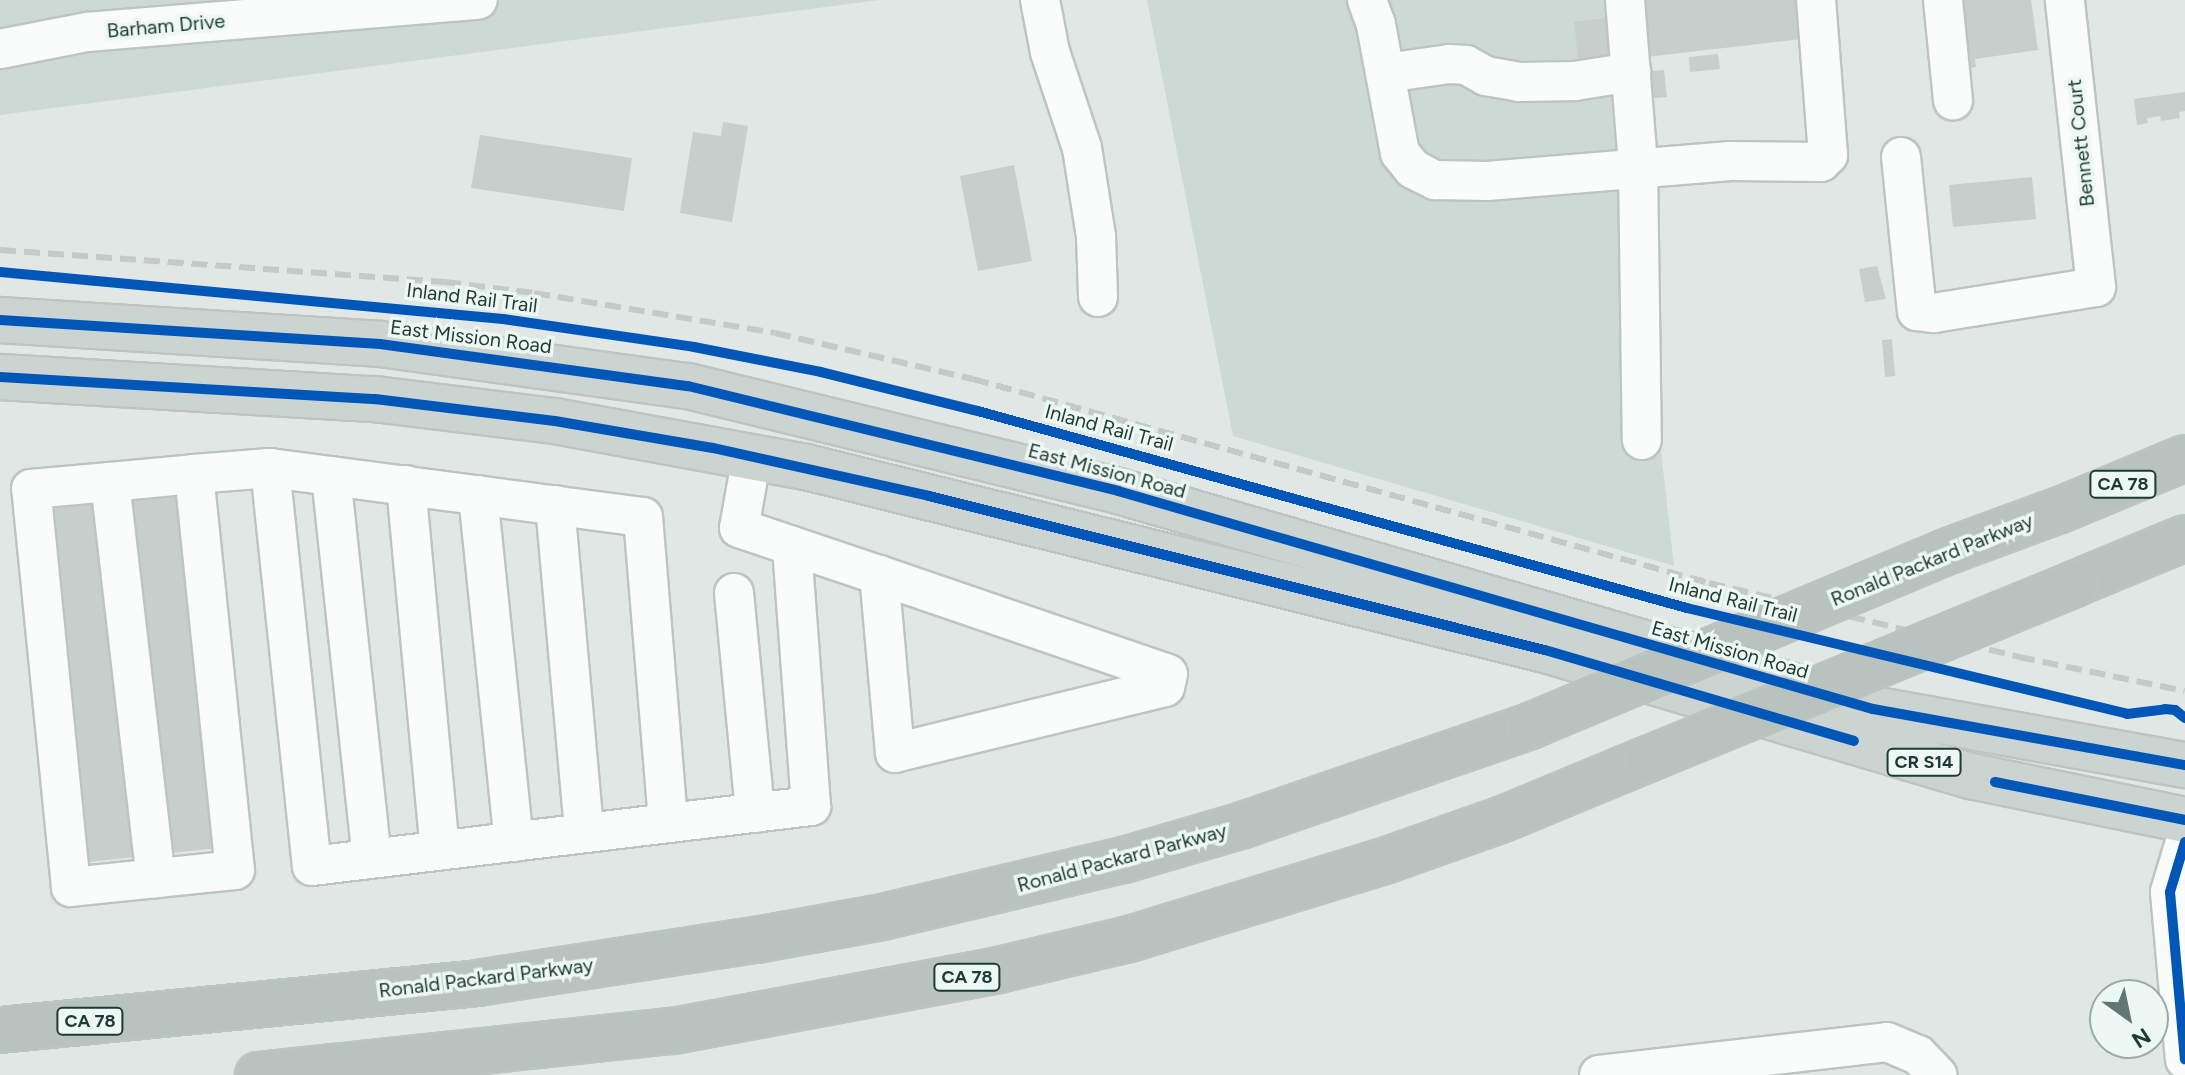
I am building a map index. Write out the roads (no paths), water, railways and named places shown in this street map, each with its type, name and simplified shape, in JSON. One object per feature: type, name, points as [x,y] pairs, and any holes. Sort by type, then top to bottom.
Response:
[{"type":"highway","points":[[2060,510],[2185,443]]},
{"type":"highway","name":"Ronald Packard Parkway","points":[[0,1030],[477,983],[882,917],[1124,860],[1366,785],[1530,726],[1951,550],[2060,510],[2185,458]]},
{"type":"highway","name":"CA 78","points":[[258,1075],[673,1031],[998,970],[1144,935],[1387,860],[1503,819],[2185,538]]},
{"type":"highway","points":[[0,1002],[179,1012]]},
{"type":"main road","name":"East Mission Road","points":[[0,320],[380,344],[688,386],[1118,491],[1873,709],[2185,765]]},
{"type":"main road","name":"CR S14","points":[[0,377],[375,399],[555,421],[752,456],[929,496],[1545,650],[1971,776],[2185,820]]},
{"type":"main road","points":[[752,456],[765,437],[818,416]]},
{"type":"street","name":"Barham Drive","points":[[0,49],[85,16],[478,0]]},
{"type":"street","points":[[1040,0],[1050,52],[1082,148],[1096,236],[1098,297]]},
{"type":"street","points":[[1367,0],[1386,73],[1400,153],[1413,169],[1435,180],[1487,181],[1638,166],[1730,161],[1821,162],[1828,155],[1816,0]]},
{"type":"street","points":[[1625,0],[1638,166],[1642,440]]},
{"type":"street","points":[[1943,0],[1953,101]]},
{"type":"street","name":"Bennett Court","points":[[1901,157],[1917,311],[1934,313],[2096,287],[2065,0]]},
{"type":"street","points":[[1386,73],[1449,64],[1466,65],[1486,76],[1533,82],[1575,81],[1631,72]]},
{"type":"street","points":[[752,456],[739,528],[879,575],[1168,674],[1165,687],[895,753],[879,575]]},
{"type":"street","points":[[270,468],[312,866],[811,806],[792,546]]},
{"type":"street","points":[[194,474],[235,870],[71,887],[31,489],[194,474],[270,468],[643,517],[668,823]]},
{"type":"street","points":[[331,476],[372,858]]},
{"type":"street","points":[[110,482],[156,878]]},
{"type":"street","points":[[406,485],[440,850]]},
{"type":"street","points":[[478,495],[514,842]]},
{"type":"street","points":[[555,505],[584,833]]},
{"type":"street","points":[[734,593],[755,813]]},
{"type":"street","points":[[2185,842],[2170,892],[2185,1059]]},
{"type":"street","points":[[1599,1075],[1887,1042],[1918,1055],[1937,1075]]},
{"type":"railway","points":[[0,250],[445,282],[534,293],[775,333],[973,379],[1709,583],[2019,657],[2185,691]]}]
